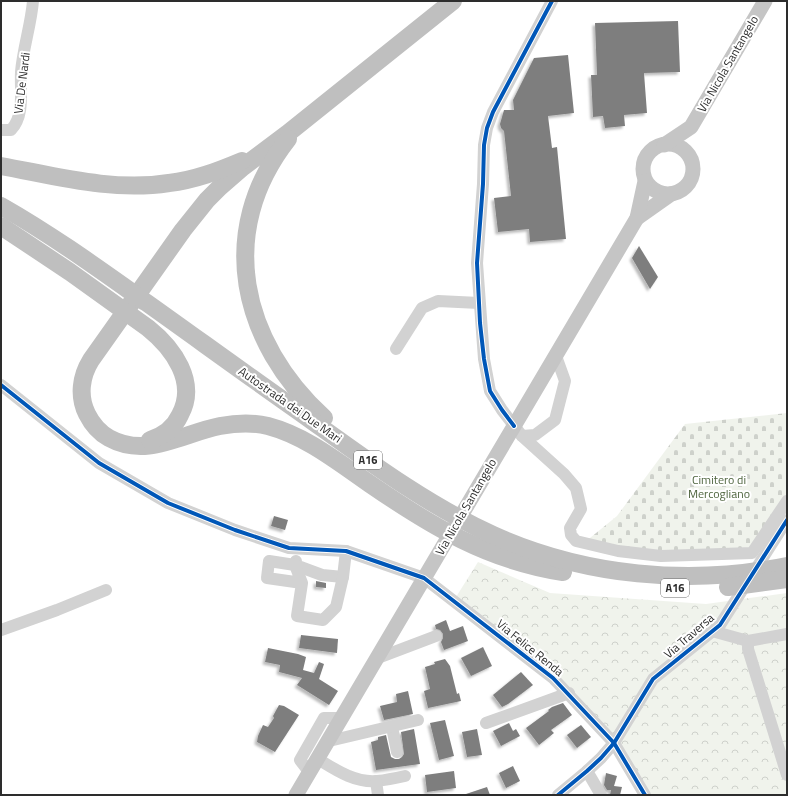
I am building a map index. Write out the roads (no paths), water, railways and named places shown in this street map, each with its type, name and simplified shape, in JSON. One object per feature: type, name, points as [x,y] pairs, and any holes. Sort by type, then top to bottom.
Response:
[{"type":"highway","points":[[453,1],[259,154],[231,177],[207,200],[183,230],[99,347],[86,371],[82,384],[82,401],[84,410],[99,431],[114,440],[132,445],[154,446],[209,428],[233,424],[256,424],[276,429],[299,438],[318,448],[409,510],[462,541],[486,552],[515,562],[538,569],[563,572]]},
{"type":"highway","points":[[307,117],[283,146],[269,167],[258,190],[250,219],[246,259],[247,285],[253,310],[264,340],[280,368],[301,395],[336,429],[364,450],[494,535]]},
{"type":"highway","points":[[1,166],[107,185],[140,186],[170,183],[196,178],[221,170],[259,154]]},
{"type":"highway","name":"Autostrada dei Due Mari","points":[[1,206],[82,257],[389,474],[448,511],[494,535],[523,547],[565,560],[600,568],[640,574],[666,576],[717,575],[752,572],[787,566]]},
{"type":"highway","name":"Autostrada dei Due Mari","points":[[1,220],[74,266],[348,461],[412,504],[443,523],[488,546],[517,558],[563,572],[611,582],[671,588],[736,586],[787,579]]},
{"type":"highway","points":[[1,226],[70,272],[148,328],[164,342],[177,360],[186,386],[186,402],[181,415],[173,426],[160,436],[143,443],[132,445]]},
{"type":"main road","name":"Via Nicola Santangelo","points":[[296,795],[478,486],[518,431],[556,356],[637,218],[646,181],[643,174],[645,158],[649,152],[656,147],[664,145],[691,127],[765,1]]},
{"type":"main road","name":"Via Nicola Santangelo","points":[[637,218],[671,194],[679,192],[690,180],[692,173],[691,127]]},
{"type":"main road","points":[[664,145],[679,147],[690,158],[692,165]]},
{"type":"main road","points":[[646,181],[656,192],[671,194]]},
{"type":"street","name":"Via De Nardi","points":[[1,130],[12,130],[18,118],[21,100],[21,72],[32,16],[33,1]]},
{"type":"street","points":[[552,1],[494,112],[487,128],[484,145],[483,184],[477,263],[484,360],[490,391],[518,431],[564,474],[576,488],[581,509],[570,528],[571,535],[576,541],[618,551],[661,556],[752,553],[787,501]]},
{"type":"street","points":[[396,349],[422,308],[438,301],[479,303]]},
{"type":"street","points":[[518,431],[535,435],[555,420],[564,381],[556,356]]},
{"type":"street","name":"Via Felice Renda","points":[[1,385],[99,463],[168,503],[235,530],[289,548],[346,551],[426,575],[554,678],[569,693],[614,743],[645,795]]},
{"type":"street","name":"Via Traversa","points":[[558,795],[588,771],[614,743],[653,679],[716,628],[787,520]]},
{"type":"street","points":[[297,548],[295,565],[302,583],[298,616],[323,620],[336,607],[343,577],[346,551]]},
{"type":"street","points":[[302,583],[267,578],[269,561],[295,565],[322,575],[343,577]]},
{"type":"street","points":[[1,630],[57,610],[106,590]]},
{"type":"street","points":[[716,628],[748,641],[787,634]]},
{"type":"street","points":[[378,658],[436,636]]},
{"type":"street","points":[[748,641],[748,649],[787,775]]},
{"type":"street","points":[[486,723],[569,693]]},
{"type":"street","points":[[310,773],[300,760],[310,740],[324,718],[342,718]]},
{"type":"street","points":[[329,741],[418,720]]},
{"type":"street","points":[[392,727],[397,752]]},
{"type":"street","points":[[318,759],[353,778],[363,780],[376,781],[405,776]]},
{"type":"street","points":[[588,771],[601,795]]},
{"type":"street","points":[[376,781],[378,795]]},
{"type":"park label","name":"Cimitero di Mercogliano","points":[[719,487]]}]
